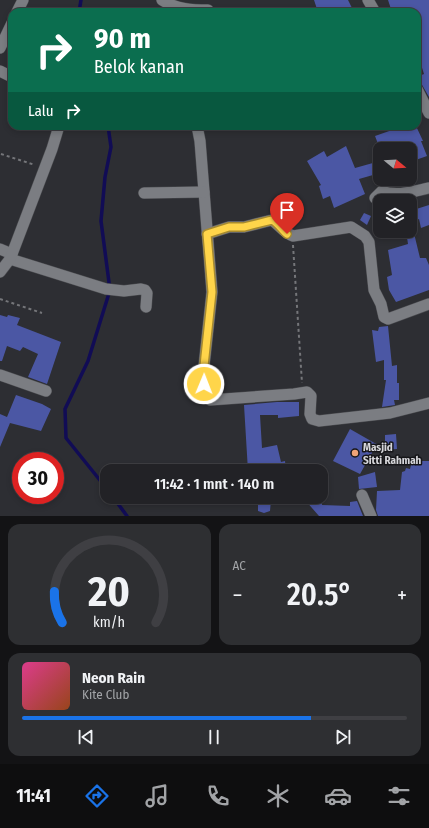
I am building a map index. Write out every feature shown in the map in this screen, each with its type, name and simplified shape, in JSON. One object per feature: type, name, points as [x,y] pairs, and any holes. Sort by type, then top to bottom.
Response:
[{"type":"street","points":[[162,0],[171,5],[182,8]]},
{"type":"street","points":[[0,48],[8,31]]},
{"type":"street","points":[[421,97],[429,113]]},
{"type":"street","points":[[0,272],[11,256],[58,130]]},
{"type":"street","points":[[198,130],[200,141],[212,292],[203,375],[207,398],[210,400],[307,392],[311,396],[310,414],[312,419],[315,420],[390,413],[429,403]]},
{"type":"street","points":[[399,194],[429,188]]},
{"type":"street","points":[[379,194],[382,191],[388,194]]},
{"type":"street","points":[[144,193],[204,192]]},
{"type":"street","points":[[207,234],[229,227],[244,227],[272,220],[281,227],[283,231],[293,236],[351,227],[365,236],[369,242],[374,290],[381,304],[384,317],[388,319],[429,304]]},
{"type":"street","points":[[0,249],[11,256],[112,290],[145,290],[147,293],[146,307]]},
{"type":"street","points":[[0,375],[46,391]]},
{"type":"street","points":[[362,495],[371,516]]},
{"type":"path","points":[[1,154],[44,168]]},
{"type":"path","points":[[293,236],[302,392]]},
{"type":"path","points":[[0,298],[42,313]]},
{"type":"building","points":[[314,0],[348,0],[352,8],[317,8]]},
{"type":"building","points":[[388,0],[429,0],[429,97],[421,83],[421,75],[424,74],[421,65],[421,8],[391,8]]},
{"type":"building","points":[[392,130],[418,130],[427,156],[417,160],[417,142],[377,142],[375,136]]},
{"type":"building","points":[[346,146],[355,168],[373,163],[373,175],[359,179],[365,194],[334,208],[330,196],[323,199],[319,186],[321,185],[307,161],[324,151],[327,157]]},
{"type":"building","points":[[429,205],[429,225],[421,228],[419,219],[417,220],[417,209]]},
{"type":"building","points":[[364,213],[371,216],[367,225],[360,220]]},
{"type":"building","points":[[407,238],[415,238],[420,258],[426,258],[429,265],[429,290],[396,302],[389,290],[387,277],[392,275],[388,250],[408,244]]},
{"type":"building","points":[[0,315],[20,318],[17,325],[61,342],[47,384],[28,377],[38,354],[23,347],[20,351],[7,346],[2,361],[0,361]]},
{"type":"building","points":[[388,326],[392,366],[397,365],[399,400],[394,400],[395,405],[382,407],[386,380],[384,380],[384,360],[376,362],[372,330],[378,331],[379,327]]},
{"type":"building","points":[[16,395],[42,404],[51,409],[41,431],[10,423],[0,447],[0,414],[7,417]]},
{"type":"building","points":[[299,402],[299,416],[278,418],[278,415],[260,415],[262,448],[277,445],[281,462],[285,461],[285,464],[248,464],[244,405]]},
{"type":"building","name":"Masjid Sitti Rahmah","points":[[350,429],[385,449],[385,435],[396,434],[397,449],[373,451],[360,474],[333,461]]},
{"type":"building","points":[[412,461],[429,461],[429,516],[378,516],[376,510],[377,491],[400,490],[402,472],[405,471],[406,468],[410,469]]},
{"type":"building","points":[[375,472],[377,487],[359,489],[358,477]]},
{"type":"building","points":[[357,501],[363,516],[319,516],[308,504],[350,506],[350,502]]},
{"type":"building","points":[[258,504],[271,504],[270,511],[264,513],[258,511]]},
{"type":"waterway","points":[[80,8],[81,0]]},
{"type":"waterway","points":[[100,480],[66,438],[65,409],[88,361],[110,290],[101,221],[105,177],[111,147],[109,130]]},
{"type":"waterway","points":[[118,504],[127,516]]},
{"type":"place","name":"Masjid Sitti Rahmah","points":[[355,453]]},
{"type":"route","points":[[204,384],[203,375],[212,292],[207,234],[229,227],[257,225],[272,220],[287,234]]}]
